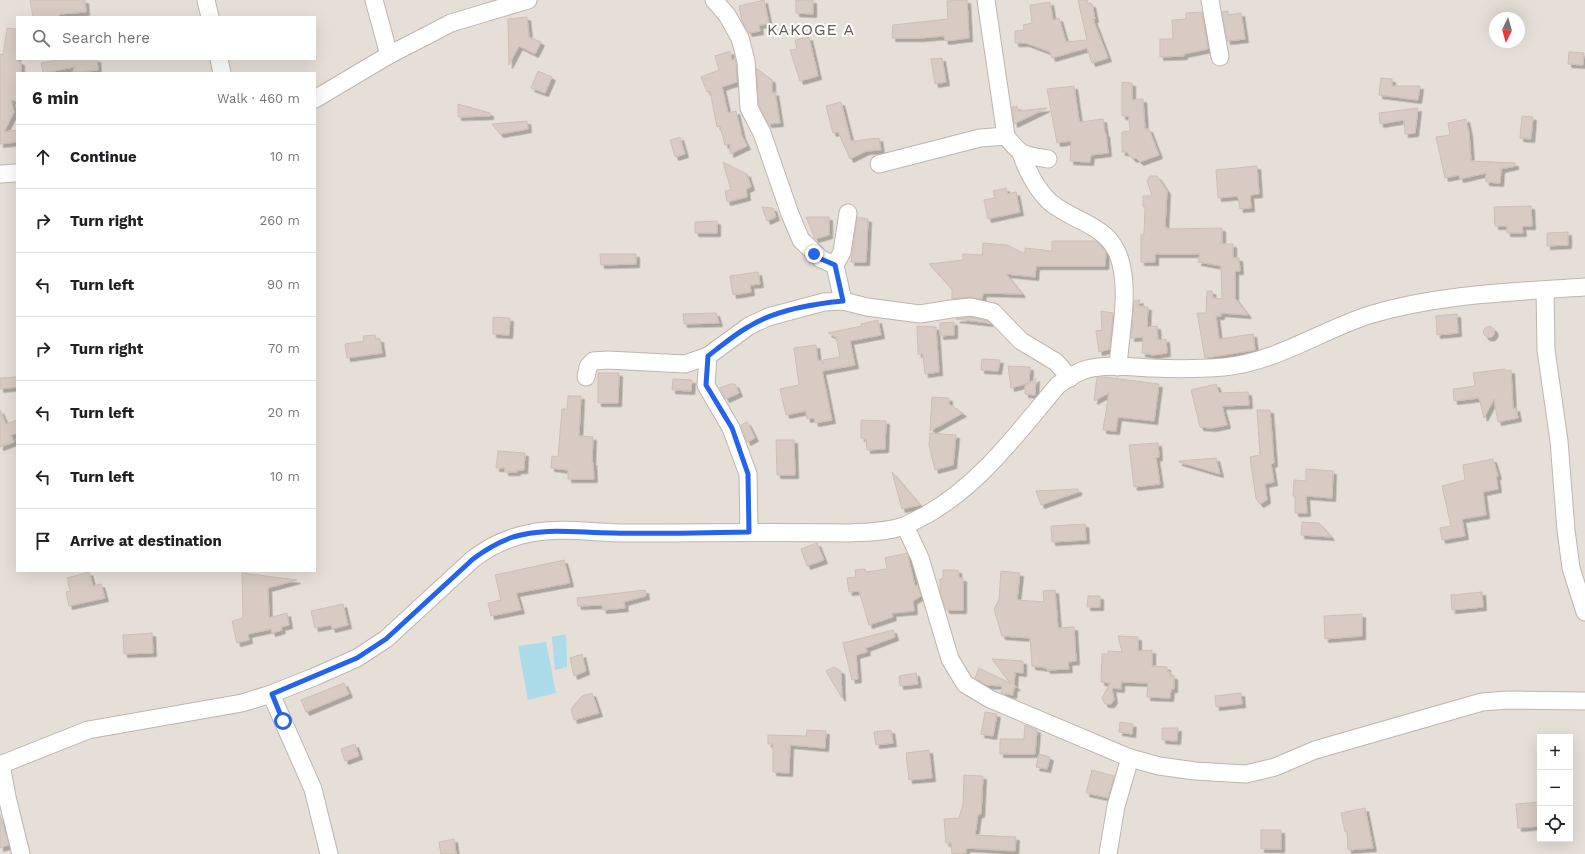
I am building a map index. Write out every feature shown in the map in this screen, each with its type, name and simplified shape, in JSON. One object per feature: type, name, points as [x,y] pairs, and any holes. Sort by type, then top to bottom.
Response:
[{"type":"street","points":[[206,0],[210,16]]},
{"type":"street","points":[[374,0],[389,55]]},
{"type":"street","points":[[316,98],[389,55],[451,23],[528,0]]},
{"type":"street","points":[[714,0],[727,15],[740,38],[746,61],[749,108],[762,133],[798,234],[801,240],[814,254],[835,265]]},
{"type":"street","points":[[986,0],[1006,136],[1021,153],[1041,191],[1050,202],[1100,231],[1114,245],[1121,263],[1123,285],[1118,367]]},
{"type":"street","points":[[1210,0],[1220,57]]},
{"type":"street","points":[[219,60],[222,72]]},
{"type":"street","points":[[879,164],[980,138],[1006,136]]},
{"type":"street","points":[[1021,153],[1048,159]]},
{"type":"street","points":[[0,174],[16,173]]},
{"type":"street","points":[[843,301],[835,265],[842,252],[848,213]]},
{"type":"street","points":[[21,854],[0,765],[88,730],[242,703],[272,694],[357,658],[386,639],[473,559],[484,551],[512,538],[532,533],[557,531],[611,533],[850,533],[883,531],[905,526],[937,509],[958,494],[986,469],[1058,385],[1086,369],[1118,367],[1177,369],[1225,367],[1274,355],[1304,344],[1354,320],[1399,308],[1499,293],[1585,287]]},
{"type":"street","points":[[1545,290],[1546,350],[1559,441],[1566,530],[1571,568],[1585,612]]},
{"type":"street","points":[[586,378],[588,367],[593,362],[608,360],[685,364],[708,356],[749,326],[768,317],[824,302],[843,301],[867,307],[920,314],[971,307],[993,312],[1021,341],[1056,362],[1070,378]]},
{"type":"street","points":[[706,385],[708,356]]},
{"type":"street","points":[[685,364],[706,385],[732,428],[748,474],[749,532]]},
{"type":"street","points":[[905,526],[920,558],[950,659],[965,684],[990,699],[1130,758],[1159,766],[1195,771],[1246,774],[1275,767],[1315,750],[1482,702],[1509,700],[1585,701]]},
{"type":"street","points":[[272,694],[313,789],[329,854]]},
{"type":"street","points":[[1108,854],[1116,806],[1130,758]]},
{"type":"shaded area","points":[[0,0],[1585,0],[1585,854],[0,854]]},
{"type":"water","points":[[566,634],[567,667],[555,670],[552,637]]},
{"type":"water","points":[[546,642],[556,693],[528,700],[518,646]]},
{"type":"building","points":[[30,0],[85,0],[86,12],[59,14],[59,16],[33,16]]},
{"type":"building","points":[[764,0],[769,24],[759,25],[760,31],[749,33],[742,21],[739,6]]},
{"type":"building","points":[[796,0],[813,0],[813,14],[796,13]]},
{"type":"building","points":[[967,0],[969,38],[945,41],[944,36],[892,38],[893,25],[948,19],[947,1]]},
{"type":"building","points":[[1078,0],[1087,0],[1088,4],[1092,4],[1095,19],[1093,19],[1108,58],[1092,63],[1087,48],[1052,58],[1050,52],[1026,43],[1015,43],[1015,31],[1024,30],[1023,25],[1032,23],[1030,5],[1050,2],[1053,20],[1059,18],[1066,42],[1087,40]]},
{"type":"building","points":[[1228,11],[1228,15],[1241,13],[1245,39],[1227,41],[1222,12]]},
{"type":"building","points":[[1202,12],[1208,49],[1184,54],[1184,56],[1160,57],[1160,39],[1173,39],[1172,20],[1186,19],[1186,13]]},
{"type":"building","points":[[527,17],[529,37],[541,42],[535,54],[519,46],[509,65],[508,19]]},
{"type":"building","points":[[7,28],[16,29],[16,60],[21,62],[21,72],[16,72],[16,101],[11,100],[14,112],[4,132],[16,130],[16,142],[0,144],[0,54],[3,55]]},
{"type":"building","points":[[809,37],[818,76],[800,81],[790,50],[797,49],[795,40]]},
{"type":"building","points":[[730,51],[732,60],[735,59],[736,63],[737,82],[722,87],[728,113],[736,111],[742,136],[747,146],[730,154],[730,144],[725,145],[720,126],[717,127],[710,91],[707,92],[701,77],[719,70],[715,56]]},
{"type":"building","points":[[1569,52],[1584,53],[1583,65],[1568,64]]},
{"type":"building","points":[[942,58],[946,82],[935,84],[931,59]]},
{"type":"building","points":[[57,60],[97,60],[98,70],[74,72],[74,67],[43,72],[41,63]]},
{"type":"building","points":[[756,68],[772,80],[772,93],[775,92],[780,123],[768,124],[759,105]]},
{"type":"building","points":[[538,71],[552,77],[545,93],[531,88]]},
{"type":"building","points":[[1381,78],[1392,79],[1392,86],[1420,86],[1418,100],[1379,95]]},
{"type":"building","points":[[1122,82],[1132,83],[1132,100],[1143,99],[1145,129],[1149,129],[1159,155],[1140,162],[1136,158],[1133,159],[1127,152],[1122,152],[1122,132],[1130,131],[1129,116],[1122,116]]},
{"type":"building","points":[[1074,86],[1080,122],[1103,119],[1105,134],[1106,133],[1108,153],[1091,155],[1090,162],[1070,161],[1071,141],[1057,143],[1047,89]]},
{"type":"building","points":[[841,102],[851,141],[879,138],[881,150],[866,151],[850,159],[838,132],[833,133],[826,106]]},
{"type":"building","points":[[458,104],[490,113],[490,116],[458,117]]},
{"type":"building","points":[[1017,106],[1018,111],[1047,108],[1014,124],[1012,107]]},
{"type":"building","points":[[1418,108],[1415,133],[1405,134],[1404,120],[1380,124],[1379,113]]},
{"type":"building","points":[[1522,116],[1533,117],[1531,139],[1520,138]]},
{"type":"building","points":[[1466,119],[1469,133],[1471,161],[1515,163],[1515,166],[1501,169],[1500,183],[1486,182],[1486,173],[1460,179],[1459,175],[1445,178],[1436,137],[1450,135],[1448,123]]},
{"type":"building","points":[[527,121],[528,129],[500,134],[492,124]]},
{"type":"building","points":[[680,137],[685,154],[675,157],[670,140]]},
{"type":"building","points":[[723,162],[747,174],[751,187],[746,189],[747,197],[727,202],[725,191],[731,190]]},
{"type":"building","points":[[1257,166],[1259,194],[1250,195],[1251,208],[1240,209],[1238,196],[1218,198],[1216,170]]},
{"type":"building","points":[[1150,176],[1157,176],[1167,191],[1165,227],[1167,227],[1167,229],[1222,228],[1222,244],[1233,244],[1233,258],[1239,258],[1240,271],[1235,271],[1235,298],[1248,315],[1221,313],[1221,316],[1216,316],[1219,339],[1253,334],[1255,350],[1205,358],[1197,313],[1206,313],[1207,291],[1212,291],[1213,298],[1222,299],[1221,266],[1198,262],[1200,254],[1155,254],[1155,262],[1141,262],[1141,235],[1144,234],[1145,207],[1143,207],[1143,196],[1152,196],[1147,181]]},
{"type":"building","points":[[1006,188],[1008,194],[1016,192],[1020,212],[988,219],[984,200],[995,198],[993,191]]},
{"type":"building","points":[[1531,206],[1532,226],[1522,226],[1523,233],[1507,233],[1507,226],[1495,226],[1494,207]]},
{"type":"building","points":[[762,207],[773,208],[776,217],[767,221]]},
{"type":"building","points":[[806,217],[829,217],[829,235],[815,239]]},
{"type":"building","points":[[857,217],[868,219],[866,262],[851,262]]},
{"type":"building","points":[[717,221],[717,233],[695,233],[695,222]]},
{"type":"building","points":[[1568,232],[1568,245],[1547,246],[1547,233]]},
{"type":"building","points":[[1052,241],[1096,241],[1106,252],[1105,266],[1036,266],[1035,277],[1006,274],[1022,294],[983,293],[982,299],[970,297],[952,299],[952,289],[929,264],[963,260],[963,254],[982,255],[983,243],[1007,245],[1025,254],[1025,248],[1052,251]]},
{"type":"building","points":[[600,254],[636,254],[636,264],[601,265]]},
{"type":"building","points":[[758,272],[760,284],[750,285],[751,292],[733,295],[730,276]]},
{"type":"building","points":[[1140,300],[1138,306],[1148,307],[1147,327],[1157,326],[1158,340],[1166,339],[1167,353],[1153,355],[1142,353],[1143,337],[1131,338],[1134,301]]},
{"type":"building","points":[[1101,311],[1113,313],[1110,349],[1099,352],[1096,331],[1102,330]]},
{"type":"building","points":[[716,313],[719,323],[684,324],[683,314]]},
{"type":"building","points":[[1457,314],[1458,333],[1437,335],[1436,316]]},
{"type":"building","points":[[493,317],[510,318],[509,335],[493,334]]},
{"type":"building","points":[[970,317],[988,321],[990,323],[956,319]]},
{"type":"building","points":[[878,320],[881,335],[850,341],[855,365],[822,371],[832,420],[815,423],[814,418],[807,419],[806,411],[786,415],[780,389],[799,385],[794,348],[816,345],[818,361],[821,360],[823,364],[823,360],[840,357],[836,337],[828,333],[862,326],[861,324]]},
{"type":"building","points":[[954,322],[954,335],[940,336],[940,323]]},
{"type":"building","points":[[917,326],[936,327],[939,372],[925,374],[923,354],[918,354]]},
{"type":"building","points":[[1489,326],[1493,328],[1495,332],[1493,336],[1489,338],[1485,336],[1483,332],[1485,328]]},
{"type":"building","points":[[375,335],[376,339],[380,339],[382,353],[347,358],[345,344],[364,341],[363,336]]},
{"type":"building","points":[[982,359],[1000,360],[998,371],[981,370]]},
{"type":"building","points":[[1008,366],[1030,367],[1029,383],[1011,388]]},
{"type":"building","points":[[1505,369],[1506,371],[1511,370],[1513,409],[1516,408],[1518,418],[1498,422],[1494,399],[1484,418],[1479,398],[1454,401],[1453,389],[1475,386],[1473,373]]},
{"type":"building","points":[[598,373],[619,373],[618,403],[598,403]]},
{"type":"building","points":[[16,377],[16,387],[0,389],[0,378]]},
{"type":"building","points":[[1097,377],[1159,384],[1154,421],[1118,417],[1116,431],[1103,430],[1109,393],[1094,401]]},
{"type":"building","points":[[1036,378],[1035,395],[1025,394],[1025,386]]},
{"type":"building","points":[[673,379],[692,380],[691,391],[672,390]]},
{"type":"building","points":[[730,384],[735,384],[739,393],[726,399],[720,388]]},
{"type":"building","points":[[1216,384],[1219,393],[1248,392],[1249,405],[1222,406],[1227,425],[1212,428],[1200,427],[1191,390]]},
{"type":"building","points":[[568,396],[581,396],[579,436],[593,437],[592,462],[594,479],[568,479],[568,470],[551,468],[552,456],[558,457],[562,409],[567,409]]},
{"type":"building","points":[[932,397],[949,398],[949,404],[963,413],[930,431]]},
{"type":"building","points":[[0,410],[6,424],[16,420],[16,433],[11,435],[14,442],[0,447]]},
{"type":"building","points":[[1257,410],[1270,410],[1274,463],[1271,464],[1274,482],[1265,484],[1267,500],[1260,504],[1256,499],[1250,457],[1260,455]]},
{"type":"building","points":[[861,420],[886,421],[885,449],[867,450],[866,439],[861,438]]},
{"type":"building","points":[[747,422],[755,438],[747,442],[741,425]]},
{"type":"building","points":[[930,433],[956,435],[953,465],[935,470],[929,445]]},
{"type":"building","points":[[776,440],[794,440],[795,475],[777,475]]},
{"type":"building","points":[[1158,443],[1159,457],[1156,458],[1160,484],[1134,487],[1129,445]]},
{"type":"building","points":[[498,451],[525,453],[524,470],[517,470],[517,472],[505,472],[505,468],[496,468]]},
{"type":"building","points":[[1216,458],[1220,474],[1179,462],[1179,461]]},
{"type":"building","points":[[1493,459],[1498,476],[1496,476],[1498,489],[1483,492],[1486,515],[1462,519],[1465,536],[1442,540],[1440,528],[1451,526],[1442,486],[1465,480],[1463,465]]},
{"type":"building","points":[[1306,469],[1333,471],[1332,498],[1306,496],[1307,513],[1295,513],[1295,496],[1293,496],[1294,480],[1306,481]]},
{"type":"building","points":[[892,472],[920,505],[902,509]]},
{"type":"building","points":[[1078,489],[1078,492],[1041,505],[1036,491]]},
{"type":"building","points":[[1302,522],[1319,523],[1331,537],[1301,535]]},
{"type":"building","points":[[1085,524],[1086,540],[1052,542],[1051,526]]},
{"type":"building","points":[[817,543],[824,560],[807,566],[801,549]]},
{"type":"building","points":[[907,553],[915,586],[918,586],[921,596],[913,601],[914,611],[892,613],[893,617],[869,625],[859,591],[849,592],[847,578],[856,577],[855,570],[865,569],[866,572],[887,569],[885,558]]},
{"type":"building","points":[[564,560],[570,583],[516,593],[521,610],[491,616],[488,603],[501,600],[495,575]]},
{"type":"building","points":[[943,570],[958,570],[959,578],[963,578],[963,610],[946,610],[940,592],[940,579],[943,579]]},
{"type":"building","points":[[1001,571],[1020,573],[1017,600],[1044,602],[1043,591],[1055,590],[1058,628],[1074,627],[1076,661],[1068,662],[1069,669],[1047,670],[1047,668],[1032,666],[1030,638],[1002,636],[994,609],[999,600]]},
{"type":"building","points":[[89,572],[93,586],[101,584],[105,598],[69,606],[66,592],[70,591],[67,578]]},
{"type":"building","points":[[242,573],[297,580],[268,588],[269,618],[287,613],[289,625],[281,627],[282,630],[272,633],[271,629],[248,634],[249,640],[237,643],[232,621],[243,618]]},
{"type":"building","points":[[645,590],[646,596],[624,602],[625,608],[603,610],[602,605],[578,606],[577,598]]},
{"type":"building","points":[[1482,592],[1483,607],[1452,610],[1451,595]]},
{"type":"building","points":[[1088,596],[1100,596],[1100,607],[1087,607]]},
{"type":"building","points":[[343,604],[348,625],[332,629],[331,625],[315,628],[311,611]]},
{"type":"building","points":[[1362,614],[1362,636],[1325,639],[1324,616]]},
{"type":"building","points":[[893,630],[895,637],[866,648],[867,652],[856,655],[858,679],[852,680],[843,643]]},
{"type":"building","points":[[152,633],[153,653],[124,654],[123,635]]},
{"type":"building","points":[[1118,636],[1138,637],[1138,651],[1152,650],[1152,666],[1167,667],[1167,672],[1170,672],[1170,676],[1174,676],[1174,689],[1171,689],[1170,698],[1147,697],[1148,683],[1121,682],[1121,689],[1112,688],[1114,700],[1111,704],[1105,704],[1102,698],[1110,683],[1101,682],[1102,654],[1108,654],[1108,651],[1122,652]]},
{"type":"building","points":[[582,654],[586,671],[574,676],[570,658]]},
{"type":"building","points":[[992,659],[1023,661],[1023,673],[1015,672],[1014,685],[1017,687],[1014,687],[1013,695],[1001,693],[1002,686],[986,685],[975,678],[979,668],[1010,683]]},
{"type":"building","points":[[834,667],[841,671],[842,698],[826,671]]},
{"type":"building","points":[[916,673],[918,684],[900,686],[899,676]]},
{"type":"building","points":[[344,683],[349,694],[306,712],[301,700]]},
{"type":"building","points":[[592,693],[599,713],[574,720],[571,709],[582,696]]},
{"type":"building","points":[[1241,693],[1242,704],[1216,707],[1215,696]]},
{"type":"building","points":[[985,712],[997,714],[993,736],[981,734]]},
{"type":"building","points":[[1120,722],[1133,724],[1132,734],[1119,732]]},
{"type":"building","points":[[1025,725],[1037,730],[1035,754],[1000,754],[1000,739],[1024,739]]},
{"type":"building","points":[[1162,728],[1178,728],[1177,741],[1162,740]]},
{"type":"building","points":[[807,730],[826,731],[825,748],[790,745],[789,773],[773,772],[773,744],[768,744],[768,735],[806,736]]},
{"type":"building","points":[[891,730],[893,743],[876,745],[874,732]]},
{"type":"building","points":[[355,744],[359,756],[345,761],[341,749]]},
{"type":"building","points":[[929,750],[932,778],[909,780],[906,753]]},
{"type":"building","points":[[1039,754],[1050,757],[1047,769],[1036,767]]},
{"type":"building","points":[[1092,770],[1114,776],[1108,798],[1086,793]]},
{"type":"building","points":[[964,775],[983,776],[981,814],[978,814],[975,835],[1016,837],[1015,851],[966,848],[966,853],[952,854],[951,843],[946,843],[944,819],[959,818],[963,804]]},
{"type":"building","points":[[1537,802],[1537,826],[1518,828],[1516,804]]},
{"type":"building","points":[[1365,808],[1373,848],[1348,850],[1347,831],[1345,832],[1341,813]]},
{"type":"building","points":[[0,815],[9,845],[0,848]]},
{"type":"building","points":[[1261,830],[1281,830],[1281,849],[1261,849]]},
{"type":"building","points":[[454,839],[456,854],[441,854],[439,842]]},
{"type":"district","name":"KAKOGE A","points":[[811,29]]},
{"type":"route","points":[[283,721],[272,694],[357,658],[386,639],[473,559],[484,551],[512,538],[532,533],[557,531],[611,533],[749,532],[750,512],[748,474],[739,452],[732,428],[706,385],[708,356],[749,326],[768,317],[824,302],[843,301],[835,265],[814,254]]}]
